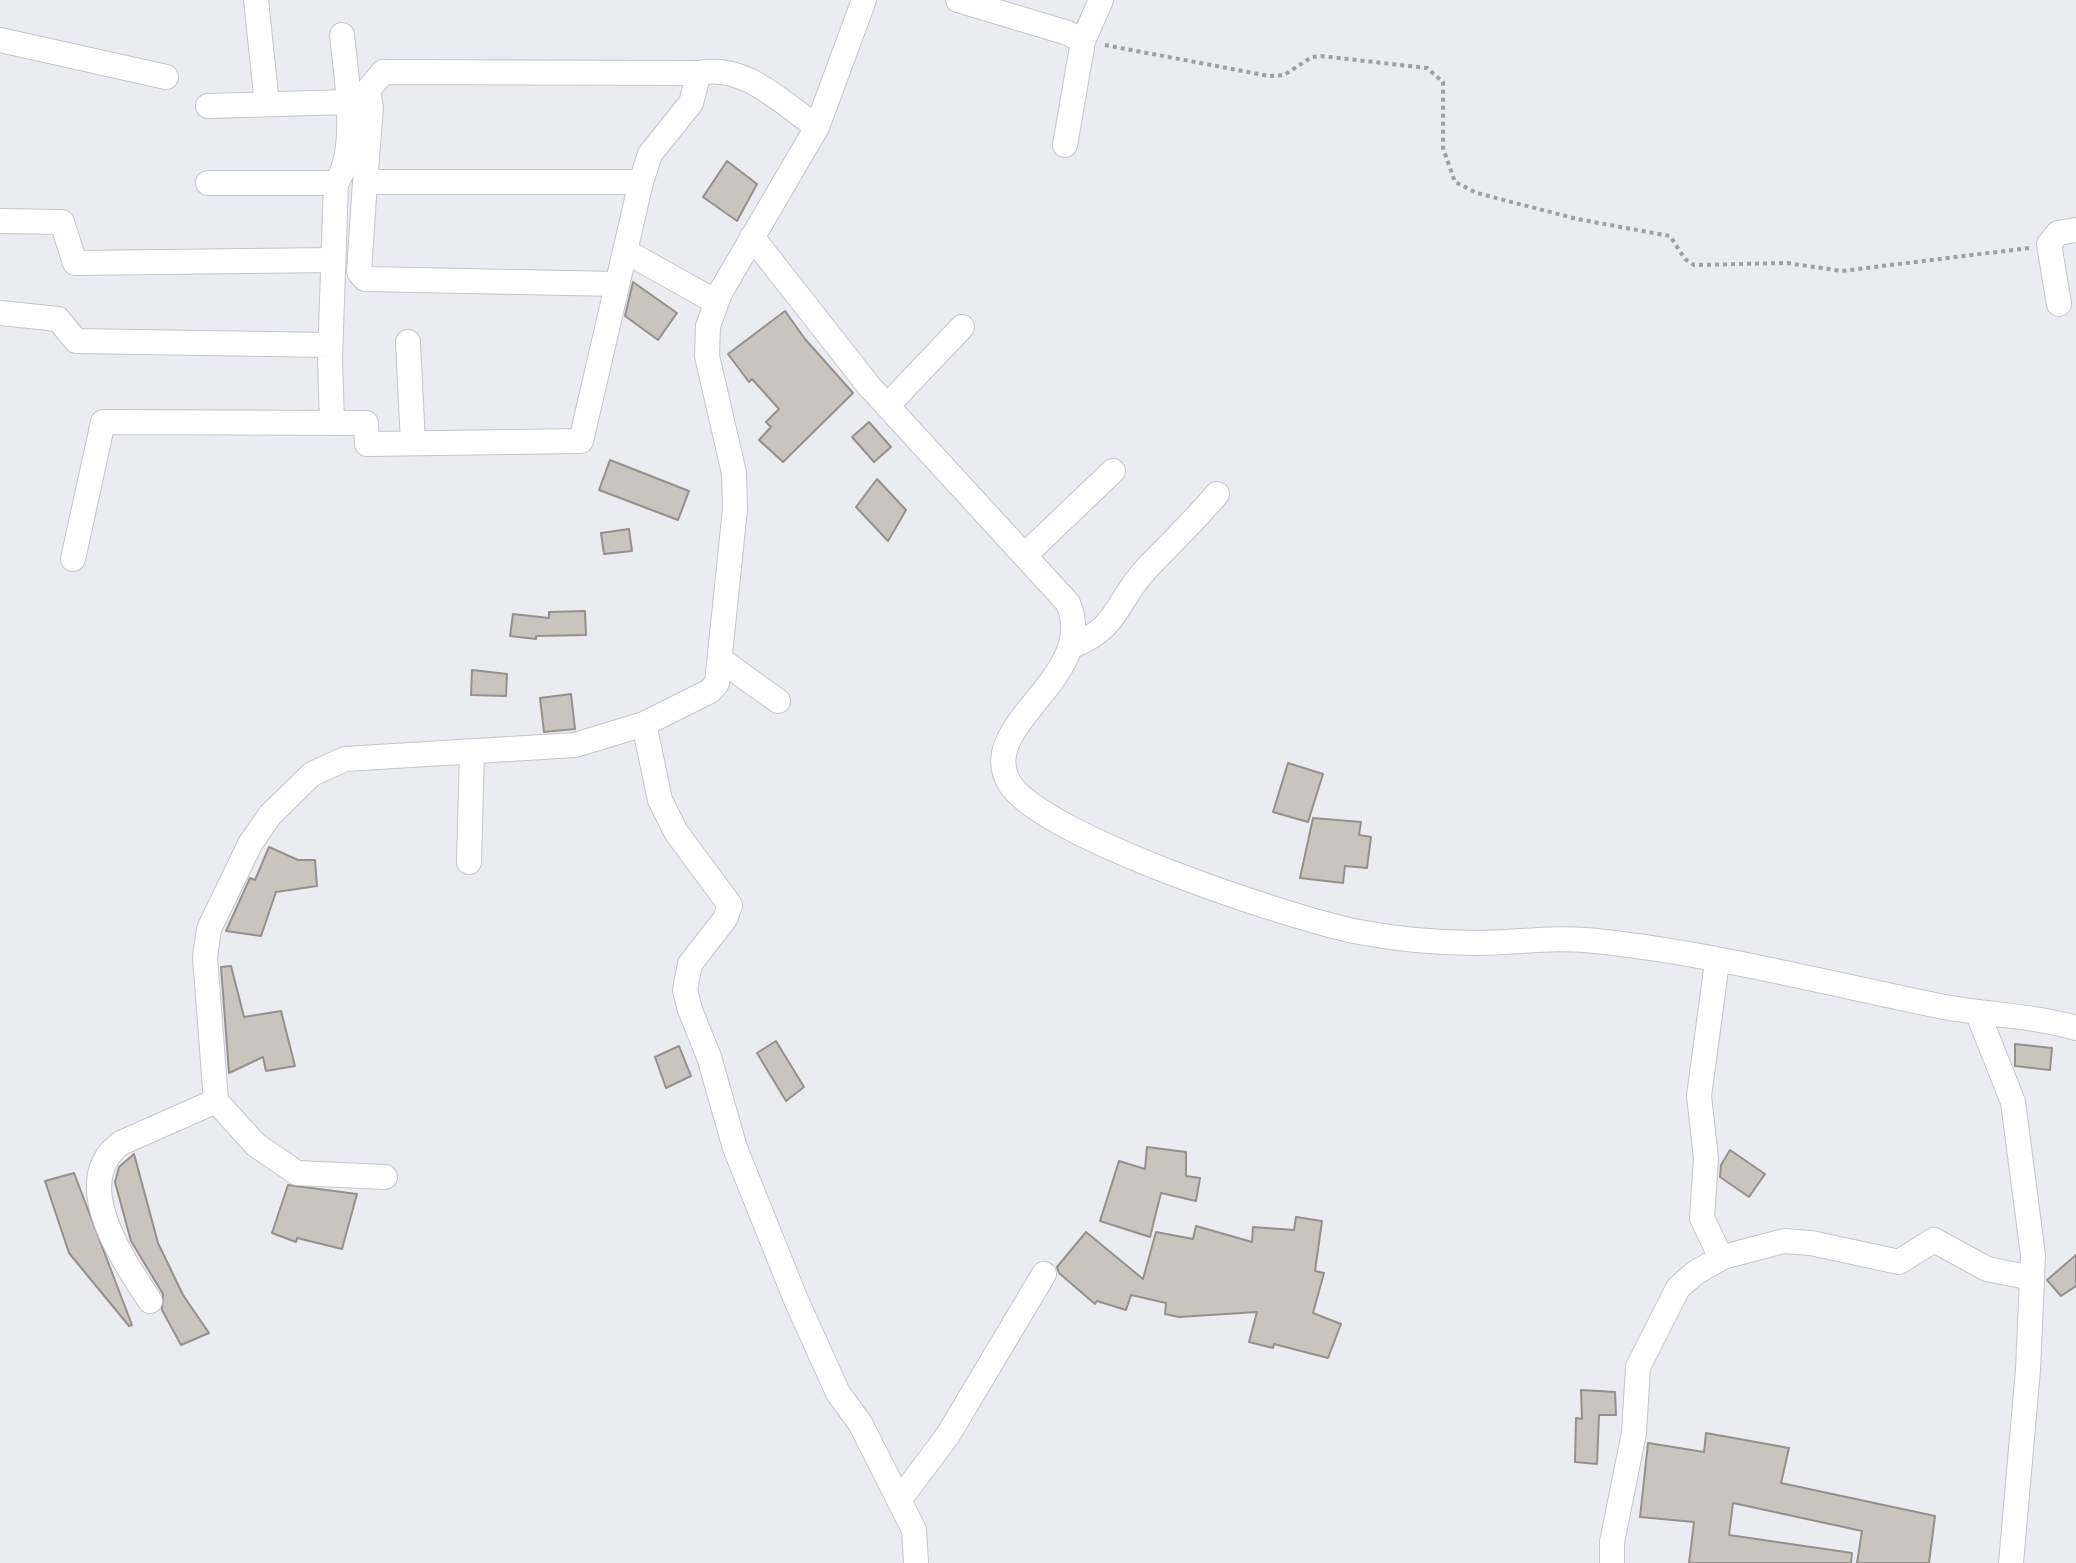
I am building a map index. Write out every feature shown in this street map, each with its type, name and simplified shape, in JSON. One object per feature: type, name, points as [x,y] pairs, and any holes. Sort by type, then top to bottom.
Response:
[{"type":"street","points":[[256,0],[267,104]]},
{"type":"street","points":[[385,1177],[297,1173],[256,1145],[216,1101],[206,946],[209,929],[250,844],[270,815],[312,774],[336,761],[372,755],[575,745],[644,724],[714,688],[721,660],[724,601],[735,509],[734,473],[707,356],[708,326],[716,302],[817,127],[864,0]]},
{"type":"street","points":[[958,0],[1068,33],[1083,41]]},
{"type":"street","points":[[1065,145],[1083,41],[1101,0]]},
{"type":"street","points":[[332,422],[330,345],[336,183],[345,170],[348,102],[342,35]]},
{"type":"street","points":[[0,40],[166,77]]},
{"type":"street","points":[[617,284],[406,283],[365,279],[359,272],[371,108],[368,90],[380,72],[699,73],[717,69],[738,73],[817,127]]},
{"type":"street","points":[[73,559],[103,422],[366,423],[367,444],[581,441],[641,182],[650,154],[691,103],[699,73]]},
{"type":"street","points":[[208,106],[348,102]]},
{"type":"street","points":[[365,182],[641,182]]},
{"type":"street","points":[[208,183],[336,183]]},
{"type":"street","points":[[0,221],[62,222],[75,263],[333,260]]},
{"type":"street","points":[[2059,304],[2049,244],[2058,233],[2076,230]]},
{"type":"street","points":[[752,237],[811,316],[887,406],[1068,603],[1075,625],[1070,647],[1056,678],[1034,700],[1013,731],[1007,746],[1005,773],[1019,793],[1056,819],[1111,847],[1208,888],[1359,932],[1475,943],[1598,941],[1978,1014],[2076,1028]]},
{"type":"street","points":[[625,251],[716,302]]},
{"type":"street","points":[[0,313],[58,319],[76,341],[330,345]]},
{"type":"street","points":[[887,406],[962,327]]},
{"type":"street","points":[[408,342],[413,443]]},
{"type":"street","points":[[1026,554],[1113,471]]},
{"type":"street","points":[[1070,647],[1100,633],[1115,617],[1147,567],[1217,494]]},
{"type":"street","points":[[721,660],[778,701]]},
{"type":"street","points":[[644,724],[660,800],[676,832],[730,905],[725,919],[690,964],[685,990],[690,1010],[709,1057],[735,1148],[796,1300],[838,1393],[860,1423],[900,1499],[914,1530],[916,1563]]},
{"type":"street","points":[[469,862],[472,752]]},
{"type":"street","points":[[1717,962],[1699,1096],[1706,1158],[1702,1218],[1721,1258]]},
{"type":"street","points":[[1978,1014],[2013,1102],[2030,1229],[2032,1278],[2011,1563]]},
{"type":"street","points":[[150,1301],[117,1249],[103,1214],[101,1172],[107,1153],[121,1143],[216,1101]]},
{"type":"street","points":[[1612,1563],[1612,1542],[1634,1433],[1638,1367],[1678,1288],[1695,1273],[1721,1258],[1784,1241],[1811,1243],[1899,1262],[1934,1240],[1987,1269],[2032,1278]]},
{"type":"street","points":[[900,1499],[948,1435],[1044,1274]]},
{"type":"path","points":[[1083,41],[1269,76],[1290,73],[1316,56],[1427,68],[1443,82],[1443,148],[1455,182],[1477,193],[1577,219],[1670,236],[1685,259],[1694,265],[1794,263],[1842,271],[1895,262],[1979,257],[2049,244]]},
{"type":"building","points":[[727,161],[757,184],[737,221],[703,197]]},
{"type":"building","points":[[633,282],[677,313],[658,340],[625,316]]},
{"type":"building","points":[[785,311],[805,339],[853,393],[783,462],[759,440],[771,427],[766,422],[779,409],[752,379],[749,382],[728,354]]},
{"type":"building","points":[[869,422],[891,447],[874,462],[852,437]]},
{"type":"building","points":[[610,460],[689,491],[678,520],[599,490]]},
{"type":"building","points":[[877,479],[906,510],[888,541],[856,507]]},
{"type":"building","points":[[629,529],[632,551],[604,554],[601,533]]},
{"type":"building","points":[[585,611],[586,635],[536,636],[536,639],[510,636],[513,614],[549,618],[549,612]]},
{"type":"building","points":[[472,670],[507,674],[506,696],[471,695]]},
{"type":"building","points":[[571,694],[575,729],[544,732],[540,698]]},
{"type":"building","points":[[1288,763],[1323,774],[1308,822],[1273,812]]},
{"type":"building","points":[[1313,818],[1361,822],[1359,835],[1371,837],[1367,868],[1345,866],[1343,883],[1300,878]]},
{"type":"building","points":[[269,847],[298,860],[315,860],[317,886],[276,892],[261,936],[226,931],[250,878],[255,880]]},
{"type":"building","points":[[231,966],[244,1017],[281,1011],[295,1066],[266,1071],[263,1057],[229,1073],[221,967]]},
{"type":"building","points":[[776,1041],[804,1087],[786,1101],[757,1053]]},
{"type":"building","points":[[2015,1044],[2052,1048],[2050,1070],[2015,1066]]},
{"type":"building","points":[[679,1046],[691,1076],[666,1088],[655,1057]]},
{"type":"building","points":[[1147,1147],[1186,1152],[1186,1176],[1200,1178],[1196,1201],[1161,1193],[1150,1237],[1100,1221],[1119,1161],[1145,1169]]},
{"type":"building","points":[[1730,1150],[1765,1174],[1749,1197],[1720,1177],[1721,1165]]},
{"type":"building","points":[[134,1154],[158,1243],[183,1295],[209,1333],[181,1345],[162,1310],[163,1294],[131,1241],[115,1182],[119,1167]]},
{"type":"building","points":[[74,1173],[132,1325],[129,1326],[69,1253],[45,1181]]},
{"type":"building","points":[[288,1185],[357,1194],[342,1249],[297,1238],[296,1242],[272,1233]]},
{"type":"building","points":[[1296,1217],[1322,1221],[1315,1271],[1324,1273],[1313,1313],[1341,1324],[1328,1358],[1274,1344],[1273,1348],[1249,1342],[1257,1312],[1179,1317],[1165,1314],[1166,1303],[1131,1295],[1126,1310],[1097,1301],[1095,1304],[1059,1273],[1057,1267],[1086,1232],[1143,1279],[1156,1232],[1193,1239],[1196,1226],[1252,1242],[1253,1227],[1294,1230]]},
{"type":"building","points":[[2076,1255],[2076,1286],[2061,1296],[2047,1280]]},
{"type":"building","points":[[1581,1390],[1615,1392],[1616,1415],[1599,1415],[1597,1464],[1575,1462],[1576,1418],[1582,1419]]},
{"type":"building","points":[[1706,1433],[1789,1448],[1781,1483],[1935,1516],[1929,1563],[1857,1563],[1862,1531],[1733,1503],[1729,1535],[1852,1553],[1851,1563],[1689,1563],[1694,1522],[1640,1517],[1648,1443],[1704,1452]]}]
